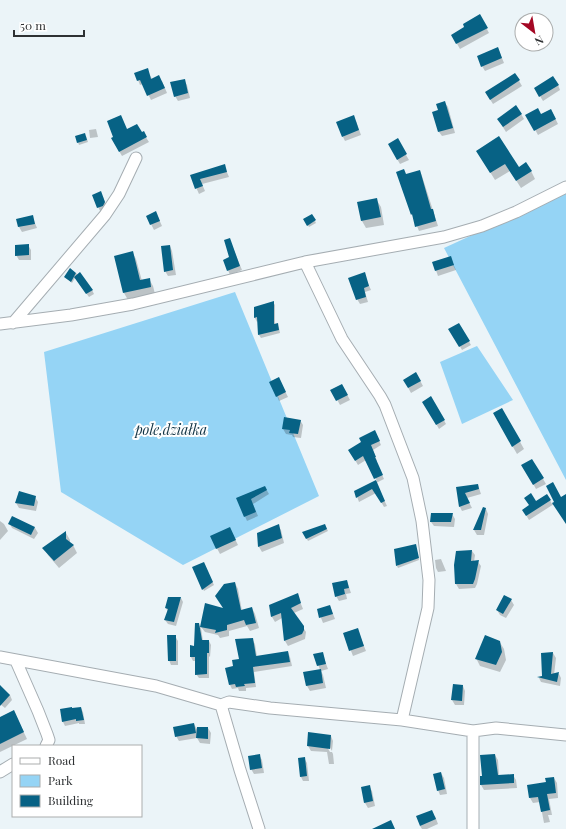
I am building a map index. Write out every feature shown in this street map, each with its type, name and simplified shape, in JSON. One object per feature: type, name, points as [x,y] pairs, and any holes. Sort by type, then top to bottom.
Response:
[{"type":"street","points":[[14,323],[105,215],[119,194],[136,158]]},
{"type":"street","points":[[0,324],[71,315],[133,304],[305,262],[444,237],[482,226],[516,212],[566,187]]},
{"type":"street","points":[[305,262],[342,339],[382,401],[413,478],[422,521],[429,580],[429,598],[402,720]]},
{"type":"street","points":[[0,657],[156,686],[221,705],[229,702],[270,708],[402,720],[473,731],[496,728],[566,735]]},
{"type":"street","points":[[16,661],[47,734],[49,740],[46,745]]},
{"type":"street","points":[[221,705],[259,829]]},
{"type":"street","points":[[473,731],[473,829]]},
{"type":"street","points":[[0,772],[12,765]]},
{"type":"green space","points":[[566,192],[566,480],[444,248]]},
{"type":"green space","name":"pole,działka","points":[[235,292],[319,496],[183,565],[61,492],[44,352]]},
{"type":"green space","points":[[477,346],[513,400],[462,424],[440,362]]},
{"type":"building","points":[[480,14],[488,28],[456,44],[451,35],[464,27],[463,24]]},
{"type":"building","points":[[498,47],[502,58],[481,67],[477,56]]},
{"type":"building","points":[[148,68],[151,79],[159,75],[165,88],[147,96],[140,80],[137,81],[134,73]]},
{"type":"building","points":[[515,73],[520,80],[490,100],[485,92]]},
{"type":"building","points":[[553,76],[559,85],[539,97],[534,88]]},
{"type":"building","points":[[185,79],[188,93],[174,97],[170,82]]},
{"type":"building","points":[[445,101],[453,128],[438,132],[432,112],[438,110],[436,104]]},
{"type":"building","points":[[516,105],[522,114],[503,127],[497,119]]},
{"type":"building","points":[[538,108],[541,114],[551,109],[556,119],[534,131],[525,115]]},
{"type":"building","points":[[121,115],[127,129],[137,124],[142,132],[144,131],[147,137],[119,152],[111,138],[113,137],[107,121]]},
{"type":"building","points":[[354,115],[359,130],[342,137],[336,122]]},
{"type":"building","points":[[85,133],[87,140],[77,143],[75,136]]},
{"type":"building","points":[[499,136],[519,167],[526,162],[532,171],[516,181],[505,164],[490,173],[476,151]]},
{"type":"building","points":[[398,138],[407,154],[397,160],[388,144]]},
{"type":"building","points":[[225,164],[227,172],[200,179],[203,186],[195,189],[190,175]]},
{"type":"building","points":[[404,169],[406,174],[420,170],[436,221],[415,227],[412,214],[411,215],[396,172]]},
{"type":"building","points":[[101,191],[105,202],[103,206],[97,208],[92,195]]},
{"type":"building","points":[[377,198],[381,217],[361,221],[357,202]]},
{"type":"building","points":[[156,211],[160,221],[150,225],[146,216]]},
{"type":"building","points":[[312,214],[316,220],[307,226],[303,219]]},
{"type":"building","points":[[33,215],[35,224],[18,227],[16,219]]},
{"type":"building","points":[[230,238],[240,266],[227,271],[223,260],[229,257],[224,240]]},
{"type":"building","points":[[29,244],[29,255],[15,256],[15,245]]},
{"type":"building","points":[[170,245],[173,270],[164,272],[161,246]]},
{"type":"building","points":[[133,251],[140,280],[150,278],[151,287],[123,293],[114,256]]},
{"type":"building","points":[[451,256],[454,265],[435,271],[432,262]]},
{"type":"building","points":[[70,268],[76,273],[71,282],[64,277]]},
{"type":"building","points":[[80,272],[93,290],[86,294],[74,277]]},
{"type":"building","points":[[365,272],[369,286],[364,288],[366,297],[356,300],[348,278]]},
{"type":"building","points":[[274,301],[274,324],[278,323],[279,330],[258,335],[257,317],[254,318],[254,307]]},
{"type":"building","points":[[459,323],[470,341],[459,347],[448,329]]},
{"type":"building","points":[[416,372],[421,381],[408,388],[403,380]]},
{"type":"building","points":[[279,377],[286,392],[276,397],[269,382]]},
{"type":"building","points":[[342,384],[348,395],[336,401],[330,390]]},
{"type":"building","points":[[431,396],[445,420],[436,425],[422,402]]},
{"type":"building","points":[[502,408],[521,441],[512,447],[493,413]]},
{"type":"building","points":[[284,417],[301,420],[298,434],[289,433],[290,430],[282,429]]},
{"type":"building","points":[[375,430],[380,441],[371,445],[383,475],[374,479],[363,456],[355,461],[348,450],[361,442],[359,438]]},
{"type":"building","points":[[532,459],[544,478],[533,485],[521,465]]},
{"type":"building","points":[[376,480],[385,501],[381,503],[372,489],[356,498],[354,491]]},
{"type":"building","points":[[553,482],[561,497],[566,494],[566,524],[552,503],[554,502],[546,486]]},
{"type":"building","points":[[478,484],[479,489],[465,493],[470,503],[459,507],[456,487]]},
{"type":"building","points":[[265,486],[267,490],[251,499],[256,512],[244,517],[236,498]]},
{"type":"building","points":[[19,491],[36,496],[34,506],[15,503]]},
{"type":"building","points":[[531,493],[536,501],[547,494],[551,500],[526,516],[522,510],[529,505],[524,498]]},
{"type":"building","points":[[483,507],[486,508],[481,530],[473,530]]},
{"type":"building","points":[[431,513],[453,513],[451,522],[430,522]]},
{"type":"building","points":[[12,516],[35,527],[31,535],[8,524]]},
{"type":"building","points":[[279,524],[282,538],[258,547],[257,533]]},
{"type":"building","points":[[325,524],[327,529],[306,539],[302,532]]},
{"type":"building","points":[[230,527],[236,540],[216,549],[210,536]]},
{"type":"building","points":[[66,531],[66,539],[74,545],[54,561],[42,548]]},
{"type":"building","points":[[416,544],[419,558],[396,566],[394,549]]},
{"type":"building","points":[[472,550],[471,561],[479,560],[473,584],[455,584],[454,565],[456,551]]},
{"type":"building","points":[[204,562],[213,582],[202,590],[192,567]]},
{"type":"building","points":[[347,580],[349,588],[344,589],[345,594],[335,597],[332,583]]},
{"type":"building","points":[[235,582],[241,610],[252,607],[256,623],[246,625],[244,620],[227,625],[227,630],[215,633],[216,630],[200,627],[205,603],[223,608],[215,596],[224,584]]},
{"type":"building","points":[[298,593],[301,603],[291,608],[304,626],[304,630],[302,634],[284,641],[281,613],[271,617],[269,605]]},
{"type":"building","points":[[504,595],[512,599],[503,614],[496,610]]},
{"type":"building","points":[[168,597],[181,597],[174,622],[164,620],[168,609],[165,608]]},
{"type":"building","points":[[330,605],[333,614],[319,618],[317,609]]},
{"type":"building","points":[[195,623],[199,623],[202,640],[209,640],[209,653],[207,653],[207,674],[195,675],[195,657],[190,657],[190,645],[194,646]]},
{"type":"building","points":[[358,628],[364,646],[349,651],[343,633]]},
{"type":"building","points":[[167,635],[176,635],[176,661],[168,661]]},
{"type":"building","points":[[485,635],[500,641],[502,652],[496,665],[475,659]]},
{"type":"building","points":[[253,638],[256,656],[288,651],[290,662],[253,667],[255,683],[244,684],[245,686],[236,687],[235,684],[229,685],[225,668],[233,666],[232,660],[239,659],[235,639]]},
{"type":"building","points":[[323,652],[326,664],[317,666],[313,654]]},
{"type":"building","points":[[553,652],[551,674],[559,672],[557,682],[537,677],[542,676],[541,653]]},
{"type":"building","points":[[321,669],[323,683],[306,686],[303,672]]},
{"type":"building","points":[[453,684],[463,685],[462,701],[451,700]]},
{"type":"building","points":[[0,685],[10,695],[0,706]]},
{"type":"building","points":[[81,707],[84,720],[76,721],[76,719],[62,722],[60,709]]},
{"type":"building","points":[[14,710],[24,732],[0,744],[0,717]]},
{"type":"building","points":[[194,723],[196,733],[175,737],[173,727]]},
{"type":"building","points":[[197,727],[208,727],[208,739],[196,738]]},
{"type":"building","points":[[308,732],[331,735],[330,749],[307,746]]},
{"type":"building","points":[[260,754],[262,768],[250,770],[248,756]]},
{"type":"building","points":[[495,754],[498,775],[514,774],[514,783],[480,785],[480,776],[482,776],[480,755]]},
{"type":"building","points":[[305,757],[307,776],[300,777],[298,758]]},
{"type":"building","points":[[441,772],[445,789],[437,791],[433,774]]},
{"type":"building","points":[[554,777],[556,793],[547,794],[550,810],[541,812],[538,797],[529,798],[527,785],[546,782],[545,778]]},
{"type":"building","points":[[370,785],[373,801],[364,803],[361,787]]},
{"type":"building","points":[[432,810],[436,819],[420,826],[416,816]]},
{"type":"building","points":[[391,820],[395,829],[372,829]]}]
